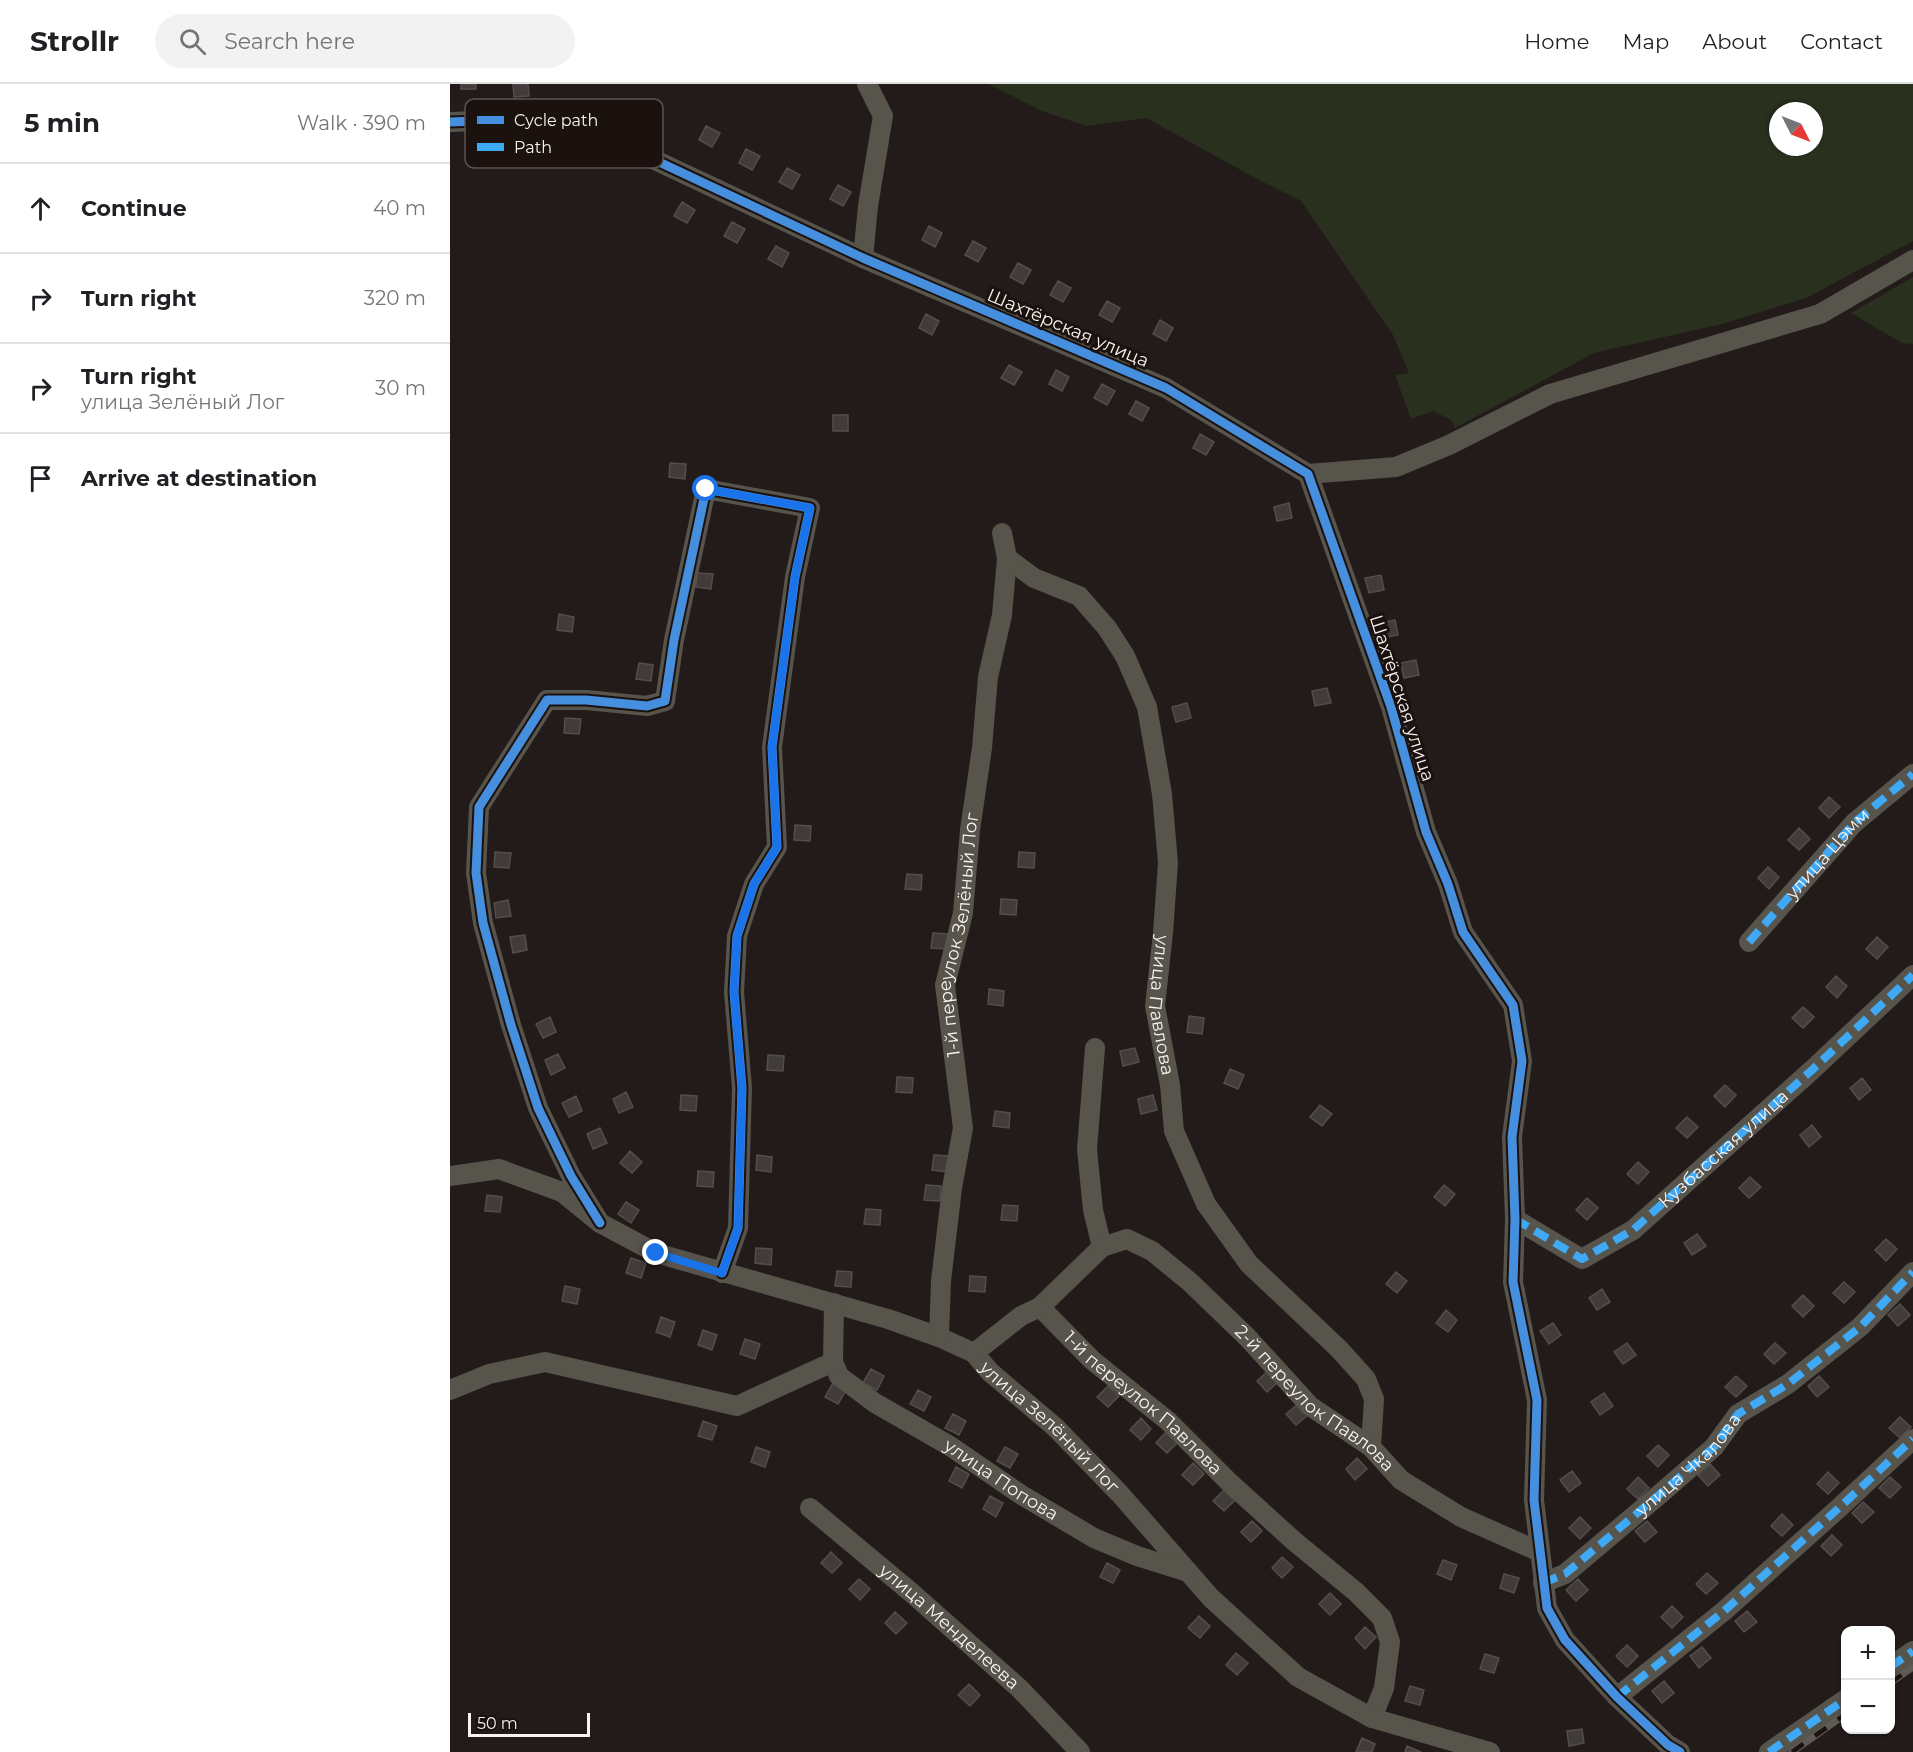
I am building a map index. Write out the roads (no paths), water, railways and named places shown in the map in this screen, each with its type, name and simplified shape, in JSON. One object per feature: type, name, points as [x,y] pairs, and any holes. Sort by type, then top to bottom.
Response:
[{"type":"street","points":[[863,258],[867,206],[883,116],[867,84]]},
{"type":"street","name":"Шахтёрская улица","points":[[450,122],[465,121]]},
{"type":"street","name":"Шахтёрская улица","points":[[663,164],[863,258],[1166,388],[1308,474],[1391,706],[1426,832],[1448,884],[1463,932],[1513,1005],[1522,1061],[1512,1137],[1515,1219],[1513,1282],[1537,1400],[1534,1500],[1547,1608],[1564,1640],[1617,1697],[1668,1745],[1680,1752]]},
{"type":"street","points":[[1308,474],[1396,467],[1449,444],[1550,394],[1820,314],[1913,260]]},
{"type":"street","points":[[600,1223],[571,1176],[538,1108],[511,1025],[483,923],[476,873],[479,807],[547,700],[586,700],[647,706],[665,700],[674,640],[706,489],[810,508],[795,577],[772,747],[777,847],[754,884],[737,936],[734,992],[742,1088],[738,1228],[722,1273]]},
{"type":"street","name":"1-й переулок Зелёный Лог","points":[[939,1337],[940,1281],[952,1188],[963,1128],[945,985],[963,913],[988,677],[1002,615],[1007,558],[1002,533]]},
{"type":"street","name":"улица Павлова","points":[[1007,558],[1034,578],[1079,596],[1107,628],[1125,656],[1147,707],[1162,794],[1168,863],[1155,1006],[1170,1085],[1174,1131],[1206,1204],[1249,1264],[1339,1349],[1366,1379],[1374,1399],[1371,1447]]},
{"type":"street","name":"улица Цэмм","points":[[1749,942],[1854,823],[1913,774]]},
{"type":"street","name":"Кузбасская улица","points":[[1515,1219],[1582,1259],[1633,1230],[1812,1070],[1913,975]]},
{"type":"street","points":[[974,1353],[1021,1316],[1040,1307],[1102,1247],[1093,1210],[1087,1149],[1095,1048]]},
{"type":"street","name":"улица Зелёный Лог","points":[[450,1176],[499,1169],[562,1192],[600,1223],[656,1253],[834,1303],[939,1337],[974,1353],[990,1372],[1055,1427],[1120,1494],[1211,1598],[1298,1677],[1372,1718],[1490,1752]]},
{"type":"street","name":"2-й переулок Павлова","points":[[1102,1247],[1127,1239],[1152,1251],[1190,1282],[1247,1336],[1310,1406],[1371,1447],[1401,1480],[1461,1517],[1540,1552]]},
{"type":"street","name":"улица Чкалова","points":[[1543,1583],[1565,1574],[1660,1494],[1714,1447],[1738,1414],[1788,1384],[1860,1327],[1913,1272]]},
{"type":"street","points":[[450,1390],[489,1374],[544,1362],[737,1406],[833,1362],[834,1303]]},
{"type":"street","name":"1-й переулок Павлова","points":[[1040,1307],[1092,1360],[1168,1421],[1230,1483],[1294,1541],[1356,1592],[1382,1618],[1390,1642],[1384,1688],[1372,1718]]},
{"type":"street","name":"улица Попова","points":[[833,1362],[839,1376],[875,1403],[950,1446],[1020,1494],[1094,1538],[1137,1556],[1188,1572]]},
{"type":"street","points":[[1617,1697],[1724,1611],[1840,1508],[1913,1439]]},
{"type":"street","name":"улица Менделеева","points":[[810,1508],[913,1594],[1019,1688],[1080,1752]]},
{"type":"street","points":[[1895,1664],[1913,1651]]},
{"type":"street","points":[[1769,1752],[1841,1702]]},
{"type":"railway","points":[[1894,1680],[1913,1667]]},
{"type":"railway","points":[[1792,1752],[1841,1718]]}]
